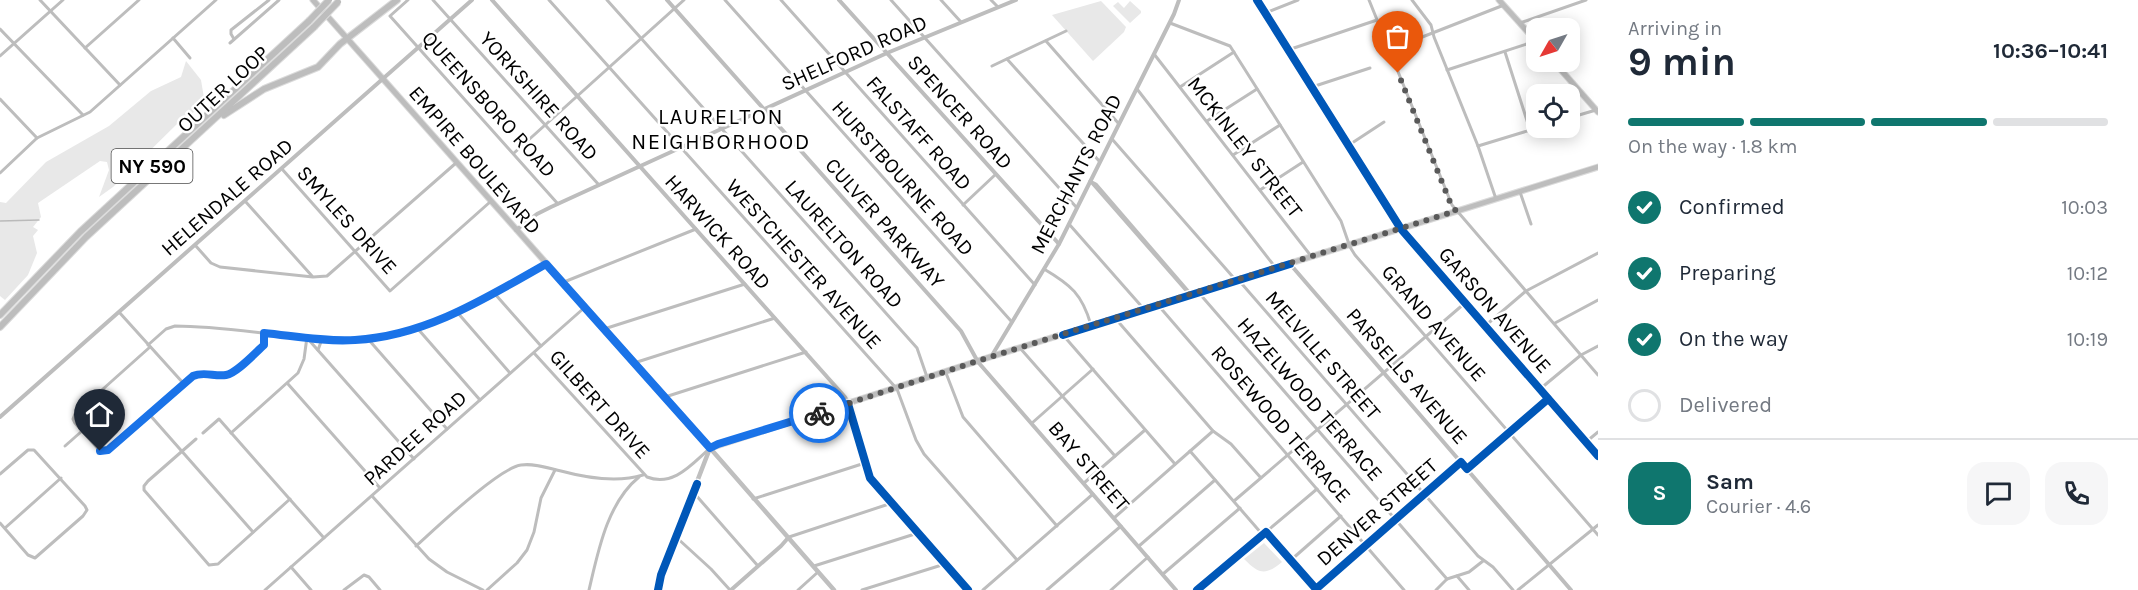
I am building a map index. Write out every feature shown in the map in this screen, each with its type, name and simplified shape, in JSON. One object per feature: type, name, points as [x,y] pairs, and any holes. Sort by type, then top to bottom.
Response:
[{"type":"highway","name":"OUTER LOOP","points":[[1,326],[86,237],[204,129],[312,24],[329,0]]},
{"type":"highway","points":[[204,129],[258,92],[316,68],[347,39],[397,0]]},
{"type":"highway","name":"OUTER LOOP","points":[[0,315],[76,236],[339,1]]},
{"type":"main road","name":"EMPIRE BOULEVARD","points":[[313,0],[710,448]]},
{"type":"main road","points":[[1499,0],[1526,30]]},
{"type":"main road","points":[[1563,72],[1597,111]]},
{"type":"main road","points":[[658,590],[661,575],[710,448],[718,444],[1598,167]]},
{"type":"main road","points":[[710,448],[834,590]]},
{"type":"street","points":[[40,0],[120,85]]},
{"type":"street","points":[[0,56],[63,0]]},
{"type":"street","points":[[85,48],[139,0]]},
{"type":"street","points":[[0,173],[37,138],[90,112],[216,0]]},
{"type":"street","points":[[234,39],[231,30],[269,0]]},
{"type":"street","points":[[230,43],[279,0]]},
{"type":"street","name":"QUEENSBORO ROAD","points":[[408,0],[390,16],[558,204]]},
{"type":"street","name":"YORKSHIRE ROAD","points":[[433,0],[599,185]]},
{"type":"street","name":"HELENDALE ROAD","points":[[2,415],[472,0]]},
{"type":"street","name":"HARWICK ROAD","points":[[492,0],[806,352],[845,397],[848,404]]},
{"type":"street","name":"WESTCHESTER AVENUE","points":[[549,0],[897,388],[916,440],[924,454],[1017,560]]},
{"type":"street","name":"LAURELTON ROAD","points":[[607,0],[917,348],[928,379]]},
{"type":"street","name":"CULVER PARKWAY","points":[[667,0],[961,331],[978,362]]},
{"type":"street","points":[[513,153],[684,0]]},
{"type":"street","name":"HURSTBOURNE ROAD","points":[[725,0],[1011,321]]},
{"type":"street","name":"FALSTAFF ROAD","points":[[781,0],[1035,285]]},
{"type":"street","name":"SPENCER ROAD","points":[[839,0],[1059,244]]},
{"type":"street","points":[[891,0],[1077,208]]},
{"type":"street","points":[[941,0],[961,22]]},
{"type":"street","points":[[991,0],[998,7]]},
{"type":"street","name":"MERCHANTS ROAD","points":[[990,357],[1059,244],[1170,23],[1179,0]]},
{"type":"street","name":"GARSON AVENUE","points":[[1257,0],[1401,229],[1598,456]]},
{"type":"street","points":[[1265,13],[1298,0]]},
{"type":"street","points":[[1369,0],[1450,202],[1598,375]]},
{"type":"street","points":[[1520,23],[1586,0]]},
{"type":"street","name":"SHELFORD ROAD","points":[[516,231],[537,214],[681,147],[887,53],[1014,1]]},
{"type":"street","points":[[1415,1],[1431,25],[1496,199]]},
{"type":"street","points":[[1389,50],[1432,31],[1504,5]]},
{"type":"street","points":[[1288,50],[1377,20]]},
{"type":"street","name":"GRAND AVENUE","points":[[1170,23],[1230,46],[1341,221],[1355,255],[1598,535]]},
{"type":"street","points":[[0,29],[83,115]]},
{"type":"street","points":[[993,66],[1066,31]]},
{"type":"street","points":[[172,38],[190,58]]},
{"type":"street","points":[[1046,41],[1119,124]]},
{"type":"street","points":[[1447,70],[1526,44]]},
{"type":"street","points":[[1504,51],[1526,118]]},
{"type":"street","points":[[1180,87],[1234,52]]},
{"type":"street","name":"MCKINLEY STREET","points":[[1154,54],[1312,257]]},
{"type":"street","points":[[1007,59],[1100,162]]},
{"type":"street","points":[[1312,87],[1370,68]]},
{"type":"street","points":[[1137,89],[1276,268]]},
{"type":"street","points":[[1206,121],[1257,89]]},
{"type":"street","points":[[0,99],[37,138]]},
{"type":"street","points":[[1580,115],[1597,111]]},
{"type":"street","points":[[1348,145],[1384,123]]},
{"type":"street","points":[[1233,155],[1280,125]]},
{"type":"street","points":[[1478,146],[1526,131]]},
{"type":"street","name":"MELVILLE STREET","points":[[1112,139],[1483,561],[1493,567],[1513,590]]},
{"type":"street","points":[[1260,190],[1303,162]]},
{"type":"street","points":[[195,245],[212,263],[220,267],[313,277],[330,275],[456,163]]},
{"type":"street","name":"SMYLES DRIVE","points":[[282,170],[390,291],[490,202]]},
{"type":"street","points":[[963,205],[996,174]]},
{"type":"street","points":[[1090,181],[1096,184],[1189,289],[1191,295]]},
{"type":"street","points":[[1520,192],[1531,224]]},
{"type":"street","points":[[245,201],[313,277]]},
{"type":"street","points":[[1069,224],[1144,309]]},
{"type":"street","points":[[562,283],[696,229]]},
{"type":"street","points":[[1485,326],[1526,291],[1598,253]]},
{"type":"street","points":[[264,333],[264,345],[233,372],[223,375],[199,374],[184,384],[108,450],[98,449],[74,421],[76,412],[166,329],[175,326],[264,333],[322,339],[368,339],[417,328],[457,312],[495,294],[546,264]]},
{"type":"street","name":"PARSELLS AVENUE","points":[[1290,264],[1571,590]]},
{"type":"street","points":[[1044,268],[1064,281],[1085,304],[1091,326]]},
{"type":"street","points":[[603,329],[745,284]]},
{"type":"street","name":"HAZELWOOD TERRACE","points":[[1199,292],[1448,579]]},
{"type":"street","points":[[495,294],[541,346]]},
{"type":"street","points":[[1554,323],[1598,300]]},
{"type":"street","points":[[1234,501],[1465,302]]},
{"type":"street","name":"ROSEWOOD TERRACE","points":[[1158,305],[1404,590]]},
{"type":"street","name":"PARDEE ROAD","points":[[265,590],[584,308]]},
{"type":"street","points":[[119,312],[184,384]]},
{"type":"street","points":[[457,312],[510,373]]},
{"type":"street","points":[[633,363],[775,318]]},
{"type":"street","points":[[1115,318],[1213,431],[1231,444],[1261,478]]},
{"type":"street","points":[[417,328],[480,400]]},
{"type":"street","points":[[1064,334],[1175,464]]},
{"type":"street","points":[[306,337],[414,459]]},
{"type":"street","points":[[231,433],[288,384],[301,367],[306,337]]},
{"type":"street","points":[[318,350],[322,339]]},
{"type":"street","points":[[368,339],[447,429]]},
{"type":"street","points":[[1540,389],[1581,355],[1598,346]]},
{"type":"street","points":[[1020,348],[1115,456]]},
{"type":"street","points":[[664,398],[806,352]]},
{"type":"street","name":"GILBERT DRIVE","points":[[534,353],[643,475]]},
{"type":"street","name":"BAY STREET","points":[[978,362],[1175,589]]},
{"type":"street","points":[[1032,423],[1094,369]]},
{"type":"street","points":[[946,373],[963,417],[1057,526]]},
{"type":"street","points":[[288,384],[380,488]]},
{"type":"street","name":"DENVER STREET","points":[[1467,469],[1548,399]]},
{"type":"street","points":[[848,404],[870,478],[968,590]]},
{"type":"street","points":[[0,409],[2,415]]},
{"type":"street","points":[[149,414],[253,532]]},
{"type":"street","points":[[203,433],[219,419],[324,537]]},
{"type":"street","points":[[1084,483],[1145,430]]},
{"type":"street","points":[[65,446],[82,431]]},
{"type":"street","points":[[1114,518],[1213,431]]},
{"type":"street","points":[[1586,442],[1598,432]]},
{"type":"street","points":[[196,439],[148,481],[144,488],[147,495],[170,522],[211,566],[218,564],[290,499]]},
{"type":"street","points":[[416,546],[509,469],[520,465],[599,478],[632,478],[643,475],[656,480],[671,479],[710,448]]},
{"type":"street","points":[[0,474],[26,451],[33,449],[85,506],[86,512],[37,557],[30,556],[0,523]]},
{"type":"street","points":[[1190,451],[1316,590]]},
{"type":"street","name":"DENVER STREET","points":[[1316,590],[1461,462]]},
{"type":"street","points":[[753,499],[865,463]]},
{"type":"street","points":[[372,496],[416,546],[440,567],[485,590],[517,563],[527,550],[534,532],[541,498],[555,470]]},
{"type":"street","points":[[589,590],[610,520],[630,486],[643,475]]},
{"type":"street","points":[[5,528],[61,478]]},
{"type":"street","points":[[1138,546],[1215,480]]},
{"type":"street","points":[[1197,590],[1317,489]]},
{"type":"street","points":[[694,493],[759,566]]},
{"type":"street","points":[[983,590],[1093,494]]},
{"type":"street","points":[[676,537],[711,568],[731,590],[796,533],[892,503]]},
{"type":"street","points":[[1163,574],[1240,508]]},
{"type":"street","points":[[1291,560],[1341,516]]},
{"type":"street","points":[[1518,590],[1598,525]]},
{"type":"street","points":[[1047,590],[1121,526]]},
{"type":"street","points":[[813,567],[918,533]]},
{"type":"street","points":[[1111,590],[1148,557]]},
{"type":"street","points":[[1436,590],[1448,579],[1469,572],[1483,561]]},
{"type":"street","points":[[862,590],[945,564]]},
{"type":"street","points":[[291,567],[311,590]]},
{"type":"street","points":[[798,590],[818,572]]},
{"type":"street","points":[[344,590],[364,575],[369,577],[380,590]]},
{"type":"street","points":[[1457,576],[1469,590]]},
{"type":"shaded area","points":[[1101,1],[1126,27],[1124,32],[1093,61],[1052,15]]},
{"type":"shaded area","points":[[1130,1],[1141,13],[1130,23],[1113,6],[1118,2],[1124,8]]},
{"type":"shaded area","points":[[186,61],[201,80],[204,98],[187,121],[180,121],[113,187],[99,197],[109,170],[107,162],[100,161],[38,203],[41,217],[33,227],[38,230],[33,236],[37,253],[28,275],[5,300],[0,296],[0,202],[6,203],[46,162],[109,126],[151,91],[181,77]]},
{"type":"shaded area","points":[[1264,543],[1282,562],[1271,570],[1262,571],[1254,568],[1244,559]]},
{"type":"waterway","points":[[0,221],[39,220]]},
{"type":"cycle path","points":[[1257,0],[1401,229],[1598,456]]},
{"type":"cycle path","points":[[1063,335],[1290,264]]},
{"type":"cycle path","points":[[1197,590],[1266,532],[1316,589],[1461,462],[1467,469],[1548,399]]},
{"type":"cycle path","points":[[848,404],[870,478],[968,590]]},
{"type":"cycle path","points":[[658,590],[661,575],[697,484]]},
{"type":"way so far","points":[[819,413],[1456,211],[1450,202],[1398,73]]},
{"type":"district","name":"LAURELTON NEIGHBORHOOD","points":[[721,128]]},
{"type":"route","points":[[100,451],[108,450],[193,376],[202,373],[228,375],[233,372],[264,345],[264,333],[345,340],[368,339],[417,328],[448,317],[495,294],[546,264],[710,448],[819,413]]}]
